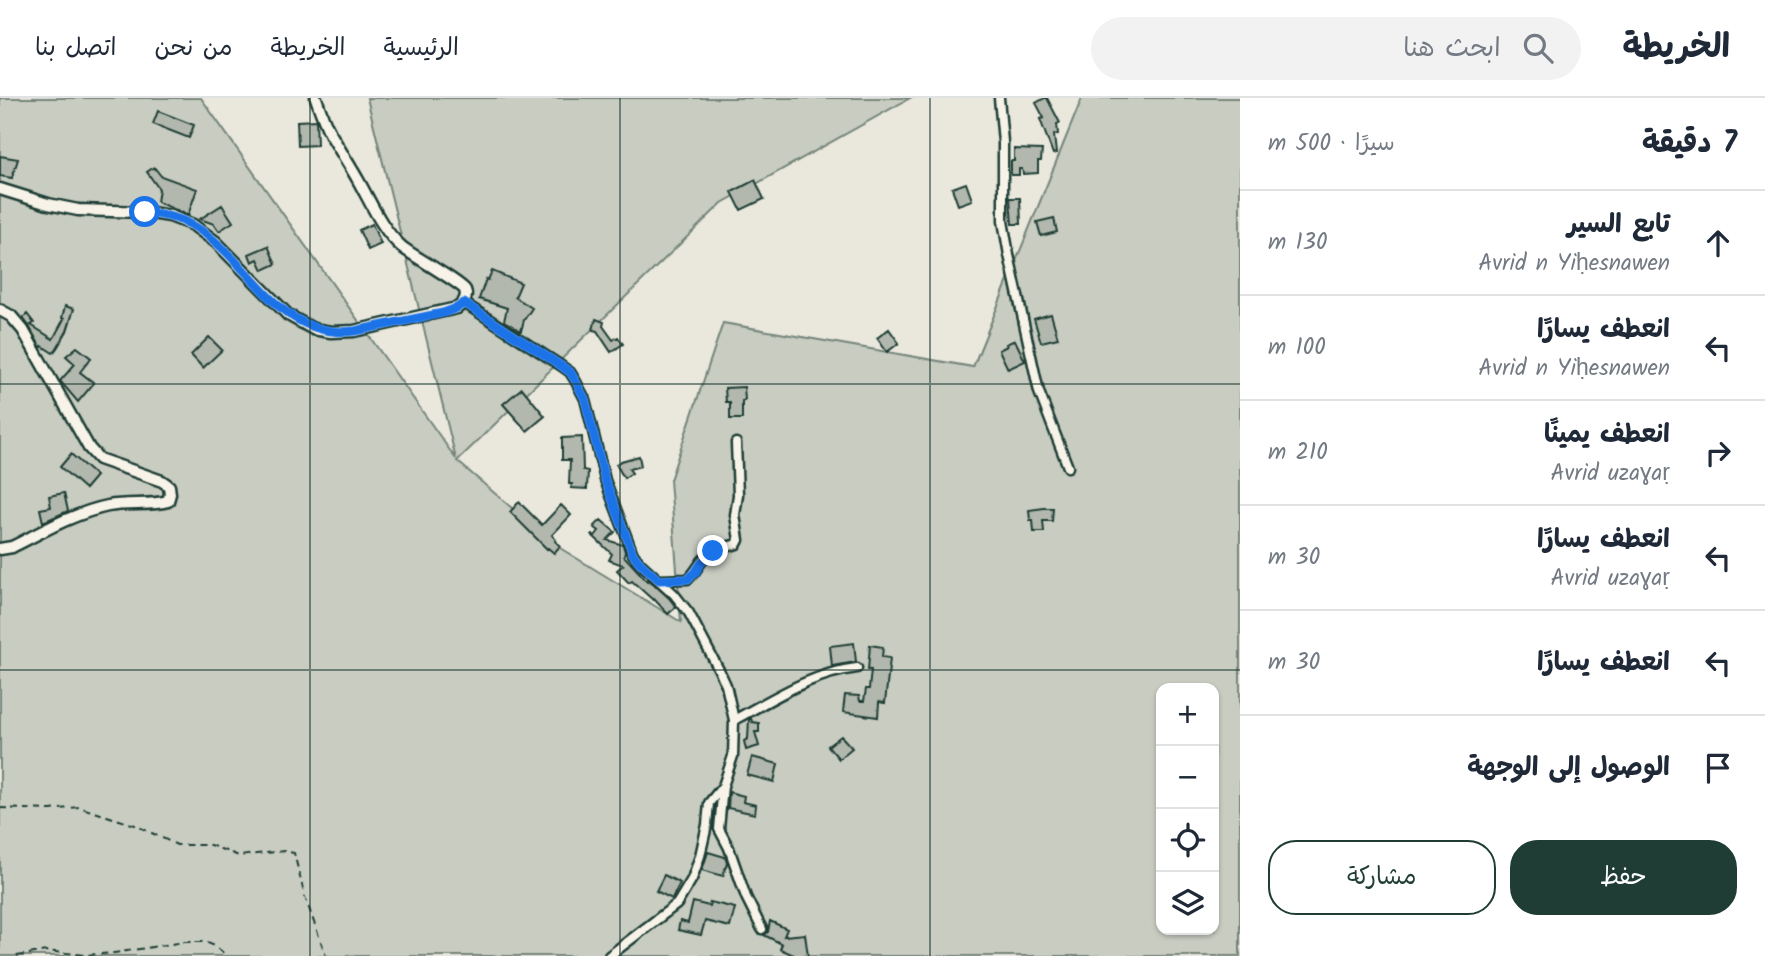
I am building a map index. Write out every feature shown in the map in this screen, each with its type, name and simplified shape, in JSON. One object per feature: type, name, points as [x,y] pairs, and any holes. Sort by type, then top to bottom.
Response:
[{"type":"street","points":[[0,189],[48,204],[79,210],[145,212],[170,216],[192,225],[216,242],[288,315],[313,329],[342,333],[457,308],[464,303],[465,290],[460,284],[400,246],[385,228],[328,131],[316,98]]},
{"type":"street","points":[[999,98],[1003,152],[1003,220],[1009,255],[1038,392],[1068,467]]},
{"type":"street","points":[[464,303],[570,372],[585,399],[605,480],[628,542],[640,563],[674,594],[689,613],[710,651],[726,685],[734,720],[733,756],[723,786],[719,829],[762,929]]},
{"type":"street","points":[[0,310],[11,316],[23,330],[89,448],[99,459],[162,481],[169,486],[170,494],[168,501],[160,503],[130,503],[87,512],[12,547],[0,549]]},
{"type":"street","points":[[659,580],[688,579],[713,551],[737,544],[736,443]]},
{"type":"street","points":[[734,720],[814,678],[858,668]]},
{"type":"street","points":[[609,956],[677,904],[692,879],[700,856],[709,803],[723,786]]},
{"type":"path","points":[[0,808],[51,810],[79,807],[135,825],[177,845],[210,845],[239,856],[284,851],[295,853],[305,897],[327,956]]},
{"type":"path","points":[[17,956],[46,951],[85,956],[184,942],[205,942],[215,946],[226,956]]},
{"type":"shaded area","points":[[0,98],[201,98],[456,459],[367,98],[910,98],[722,203],[457,461],[555,545],[681,622],[670,480],[723,323],[973,367],[1082,98],[1240,98],[1240,956],[0,956]]},
{"type":"building","points":[[1045,98],[1060,123],[1057,124],[1058,134],[1054,135],[1056,153],[1053,154],[1040,119],[1044,118],[1036,103]]},
{"type":"building","points":[[158,111],[194,125],[189,138],[153,124]]},
{"type":"building","points":[[316,120],[317,145],[298,146],[297,121]]},
{"type":"building","points":[[1014,149],[1042,150],[1038,173],[1023,174],[1022,169],[1019,169],[1019,175],[1011,175]]},
{"type":"building","points":[[0,156],[18,159],[12,178],[0,176]]},
{"type":"building","points":[[154,167],[161,176],[197,189],[188,215],[157,202],[159,189],[147,172]]},
{"type":"building","points":[[755,180],[764,199],[741,210],[732,192]]},
{"type":"building","points":[[966,183],[972,200],[958,205],[952,188]]},
{"type":"building","points":[[1010,198],[1020,198],[1021,224],[1012,224]]},
{"type":"building","points":[[222,205],[233,222],[219,231],[214,224],[200,219]]},
{"type":"building","points":[[1054,218],[1057,232],[1041,236],[1037,222]]},
{"type":"building","points":[[372,224],[381,244],[368,250],[359,230]]},
{"type":"building","points":[[268,246],[276,264],[263,270],[258,259],[252,262],[249,254]]},
{"type":"building","points":[[492,271],[521,283],[515,297],[532,308],[521,331],[504,321],[507,308],[479,299]]},
{"type":"building","points":[[65,306],[74,309],[67,331],[53,353],[42,346],[41,348],[23,318],[27,314],[34,323],[31,325],[53,339],[64,319]]},
{"type":"building","points":[[1051,314],[1058,338],[1041,342],[1034,319]]},
{"type":"building","points":[[596,319],[604,322],[603,326],[613,340],[618,337],[623,344],[611,352],[597,331],[593,330]]},
{"type":"building","points":[[889,329],[899,343],[887,352],[877,338]]},
{"type":"building","points":[[209,337],[222,350],[203,368],[191,355]]},
{"type":"building","points":[[1015,340],[1025,361],[1008,369],[999,350]]},
{"type":"building","points":[[77,347],[91,358],[80,372],[94,383],[78,402],[60,381],[75,364],[66,356]]},
{"type":"building","points":[[744,387],[742,419],[730,419],[730,402],[726,402],[725,388]]},
{"type":"building","points":[[522,388],[545,416],[527,431],[503,404]]},
{"type":"building","points":[[582,437],[583,470],[588,471],[587,489],[571,488],[570,460],[562,460],[562,438]]},
{"type":"building","points":[[71,454],[96,476],[85,489],[60,467]]},
{"type":"building","points":[[639,456],[641,466],[629,469],[632,473],[624,478],[616,464]]},
{"type":"building","points":[[64,493],[68,511],[43,522],[40,509],[51,507],[49,496]]},
{"type":"building","points":[[519,502],[542,525],[561,505],[571,515],[552,535],[560,546],[554,553],[510,512]]},
{"type":"building","points":[[1053,508],[1052,521],[1043,521],[1044,532],[1034,532],[1029,510]]},
{"type":"building","points":[[601,520],[615,532],[607,540],[623,545],[624,556],[676,607],[668,614],[654,599],[632,581],[629,583],[617,570],[623,565],[609,560],[612,554],[591,534],[595,536],[599,531],[594,527]]},
{"type":"building","points":[[854,643],[856,662],[832,666],[830,646]]},
{"type":"building","points":[[870,645],[883,647],[882,657],[890,658],[885,703],[879,702],[878,717],[843,712],[845,695],[859,696],[860,701],[864,701],[866,689],[869,689]]},
{"type":"building","points":[[751,718],[752,722],[759,723],[759,732],[755,732],[759,746],[746,750],[744,741],[748,739]]},
{"type":"building","points":[[841,736],[852,748],[839,759],[828,746]]},
{"type":"building","points":[[752,757],[778,764],[774,782],[747,775]]},
{"type":"building","points":[[729,792],[744,796],[743,802],[756,805],[755,814],[728,808]]},
{"type":"building","points":[[708,852],[725,857],[727,863],[723,876],[702,870]]},
{"type":"building","points":[[664,875],[680,883],[672,899],[656,891]]},
{"type":"building","points":[[693,902],[709,906],[710,902],[735,908],[730,927],[705,921],[701,935],[678,930],[680,921],[688,923]]},
{"type":"building","points":[[770,921],[787,929],[784,936],[805,934],[808,956],[796,956],[780,949],[782,944],[764,935],[768,932]]},
{"type":"route","points":[[145,212],[170,216],[192,225],[216,242],[288,315],[313,329],[342,333],[355,331],[443,313],[464,303],[570,372],[585,399],[605,480],[633,554],[640,563],[659,580],[684,580],[691,578],[713,551]]}]
